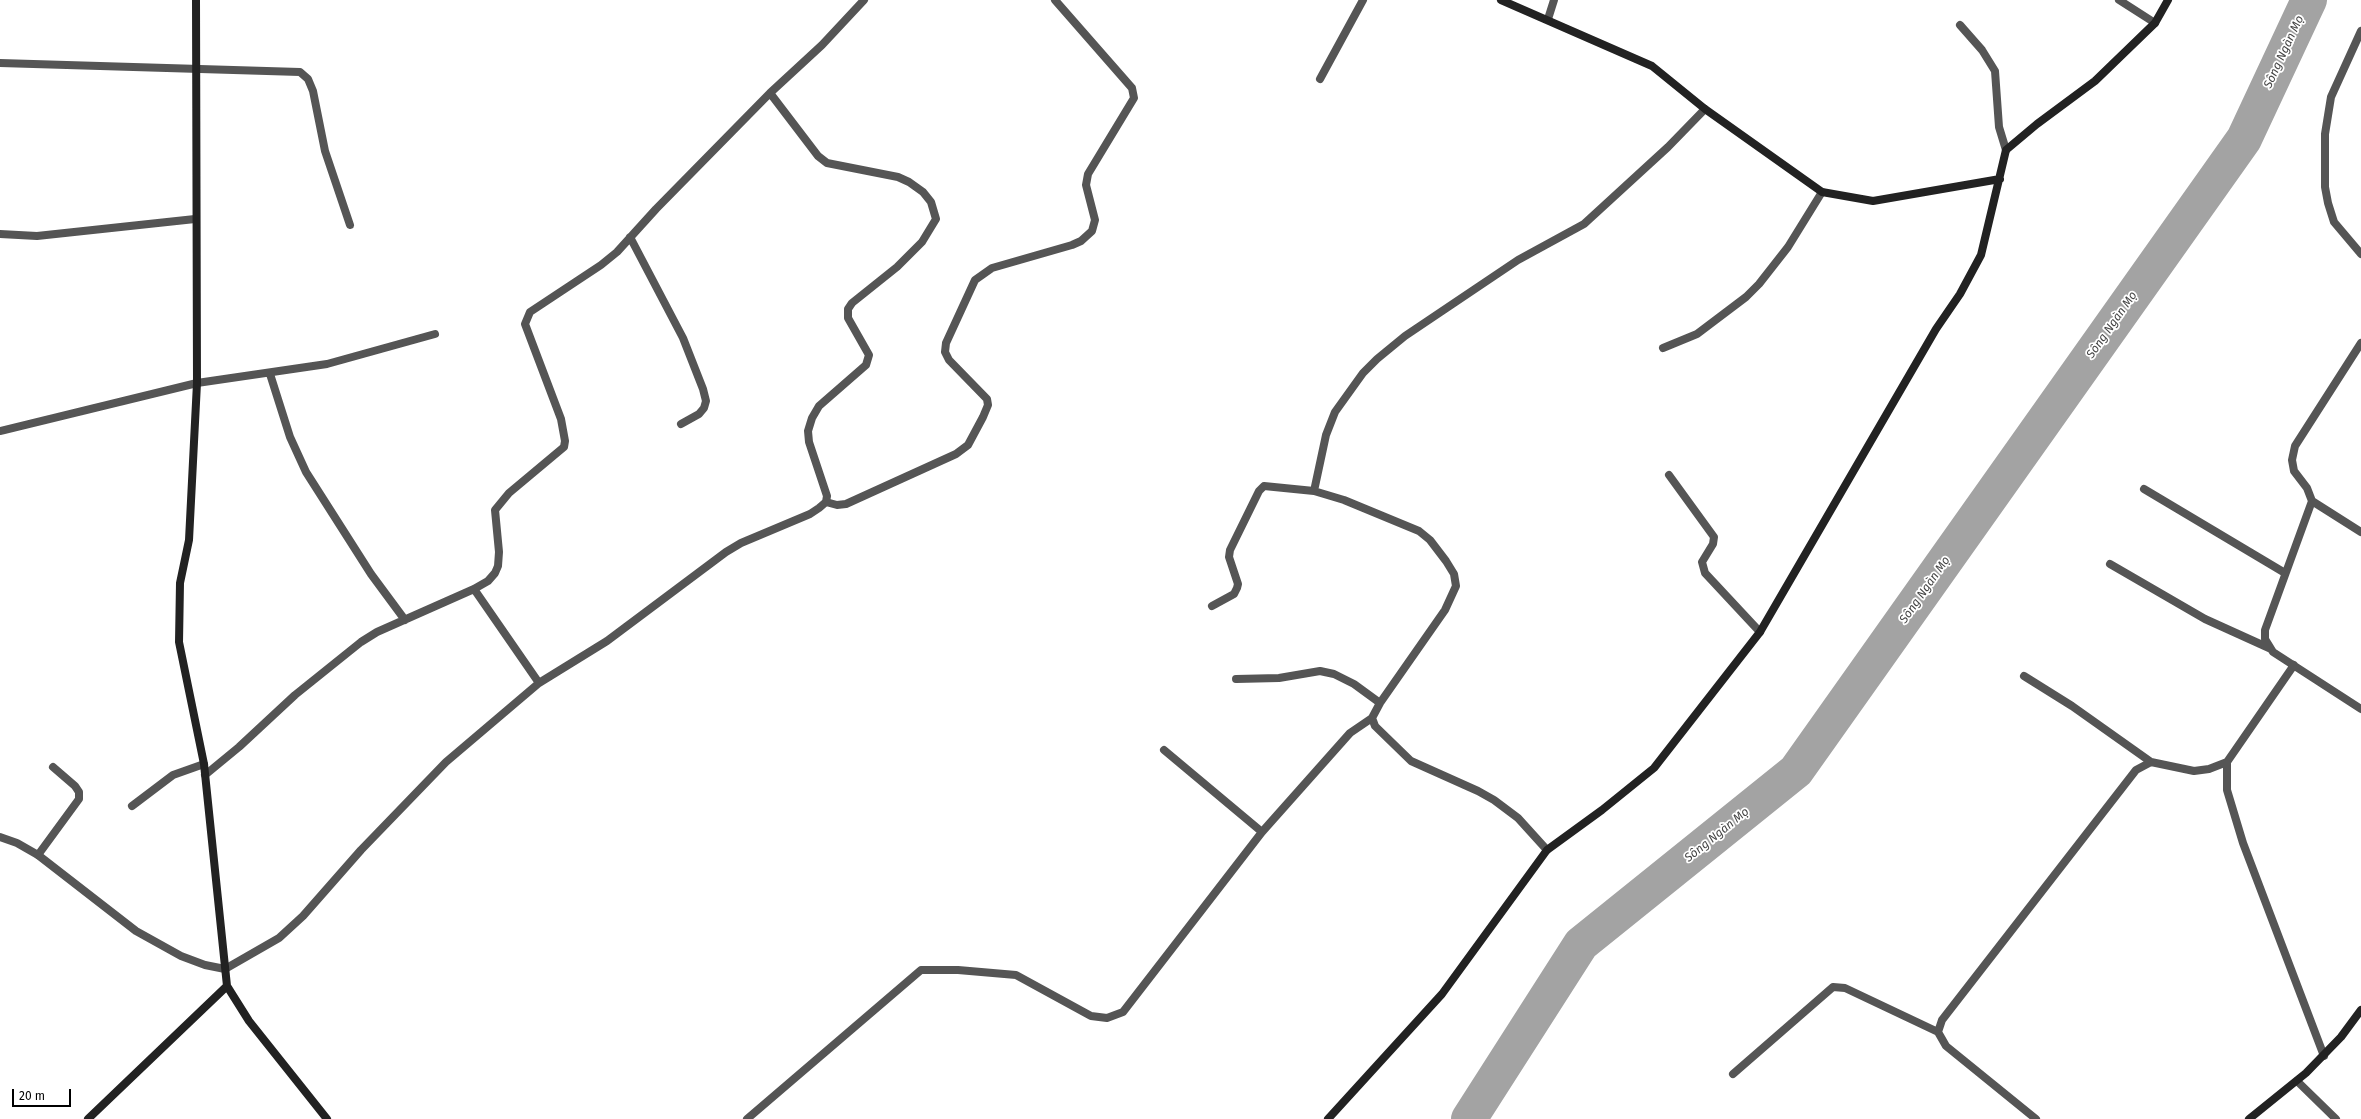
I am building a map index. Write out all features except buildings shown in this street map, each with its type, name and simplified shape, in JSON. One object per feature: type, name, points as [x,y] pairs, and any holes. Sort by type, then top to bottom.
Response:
[{"type":"street","points":[[196,0],[195,220],[197,383],[189,540],[180,583],[179,642],[204,764],[227,986],[249,1021],[327,1119]]},
{"type":"street","points":[[205,775],[239,747],[295,695],[361,642],[377,632],[474,589],[488,581],[498,566],[494,517],[495,510],[499,504],[564,447],[566,441],[561,420],[525,324],[530,312],[601,265],[770,93],[822,45],[864,0]]},
{"type":"street","points":[[826,502],[837,505],[846,504],[956,454],[968,446],[988,405],[987,399],[950,360],[945,352],[946,343],[975,280],[992,268],[1072,245],[1081,241],[1092,231],[1094,220],[1086,185],[1088,174],[1134,98],[1132,88],[1055,0]]},
{"type":"street","points":[[1320,79],[1363,0]]},
{"type":"street","points":[[1501,0],[1548,19],[1652,66],[1705,109],[1822,192],[1873,201],[2000,179]]},
{"type":"street","points":[[1548,19],[1554,0]]},
{"type":"street","points":[[2119,0],[2155,24]]},
{"type":"street","points":[[2006,150],[2037,124],[2095,81],[2155,24],[2168,0]]},
{"type":"street","points":[[1328,1119],[1442,994],[1547,850],[1602,810],[1654,768],[1760,632],[1936,329],[1960,294],[1981,255],[2006,150],[1999,127],[1995,71],[1982,50],[1960,25]]},
{"type":"street","points":[[2361,31],[2330,97],[2325,134],[2325,187],[2330,210],[2334,222],[2361,254]]},
{"type":"street","points":[[0,63],[295,71],[304,75],[313,91],[325,152],[350,225]]},
{"type":"street","points":[[0,837],[17,842],[38,855],[136,931],[181,956],[205,965],[225,969],[279,938],[303,916],[366,844],[446,762],[539,682],[607,641],[726,552],[756,536],[810,514],[826,502],[828,496],[826,487],[809,442],[808,431],[812,418],[820,406],[866,364],[869,355],[848,318],[848,309],[852,302],[897,267],[922,242],[936,219],[931,202],[923,192],[898,176],[827,163],[818,156],[770,93]]},
{"type":"street","points":[[1314,491],[1326,435],[1335,412],[1363,373],[1377,359],[1405,336],[1518,260],[1584,224],[1668,147],[1705,109]]},
{"type":"street","points":[[1663,348],[1697,334],[1746,297],[1760,284],[1788,247],[1822,192]]},
{"type":"street","points":[[0,234],[37,236],[195,220]]},
{"type":"street","points":[[630,237],[683,338],[703,388],[706,401],[704,408],[700,414],[681,424]]},
{"type":"street","points":[[0,431],[197,383],[270,374],[327,364],[435,334]]},
{"type":"street","points":[[2361,343],[2302,434],[2293,454],[2294,472],[2307,488],[2312,501],[2361,532]]},
{"type":"street","points":[[270,374],[290,437],[306,472],[370,574],[405,620]]},
{"type":"street","points":[[1669,475],[1714,537],[1713,544],[1702,562],[1702,569],[1710,580],[1760,632]]},
{"type":"street","points":[[747,1119],[921,970],[958,970],[1016,975],[1091,1016],[1099,1018],[1115,1017],[1128,1007],[1262,832],[1350,733],[1372,718],[1380,703],[1445,610],[1455,592],[1454,574],[1430,540],[1419,531],[1344,500],[1314,491],[1270,485],[1264,486],[1259,491],[1230,550],[1228,557],[1238,584],[1237,588],[1234,594],[1212,606]]},
{"type":"street","points":[[2144,489],[2285,573]]},
{"type":"street","points":[[2269,648],[2264,638],[2265,630],[2312,501]]},
{"type":"street","points":[[2110,564],[2205,619],[2269,648],[2361,709]]},
{"type":"street","points":[[474,589],[539,682]]},
{"type":"street","points":[[2294,665],[2228,762],[2227,790],[2231,807],[2291,973],[2324,1056]]},
{"type":"street","points":[[1236,679],[1278,678],[1320,671],[1334,674],[1354,684],[1380,703]]},
{"type":"street","points":[[2024,676],[2084,715],[2151,762],[2194,771],[2208,769],[2228,762]]},
{"type":"street","points":[[1372,718],[1379,731],[1410,761],[1478,791],[1494,800],[1518,818],[1547,850]]},
{"type":"street","points":[[1164,750],[1262,832]]},
{"type":"street","points":[[1938,1032],[1942,1020],[1948,1010],[2136,770],[2151,762]]},
{"type":"street","points":[[132,806],[173,775],[204,764]]},
{"type":"street","points":[[38,855],[79,799],[79,792],[75,786],[53,767]]},
{"type":"street","points":[[88,1119],[227,986]]},
{"type":"street","points":[[1733,1074],[1833,986],[1845,988],[1938,1032],[1946,1046],[1956,1056],[2036,1119]]},
{"type":"street","points":[[2249,1119],[2297,1081],[2324,1056],[2361,1010]]},
{"type":"street","points":[[2297,1081],[2336,1119]]},
{"type":"waterway","name":"Sông Ngàn Mọ","points":[[1469,1119],[1581,944],[1796,771],[2244,139],[2309,0]]}]
